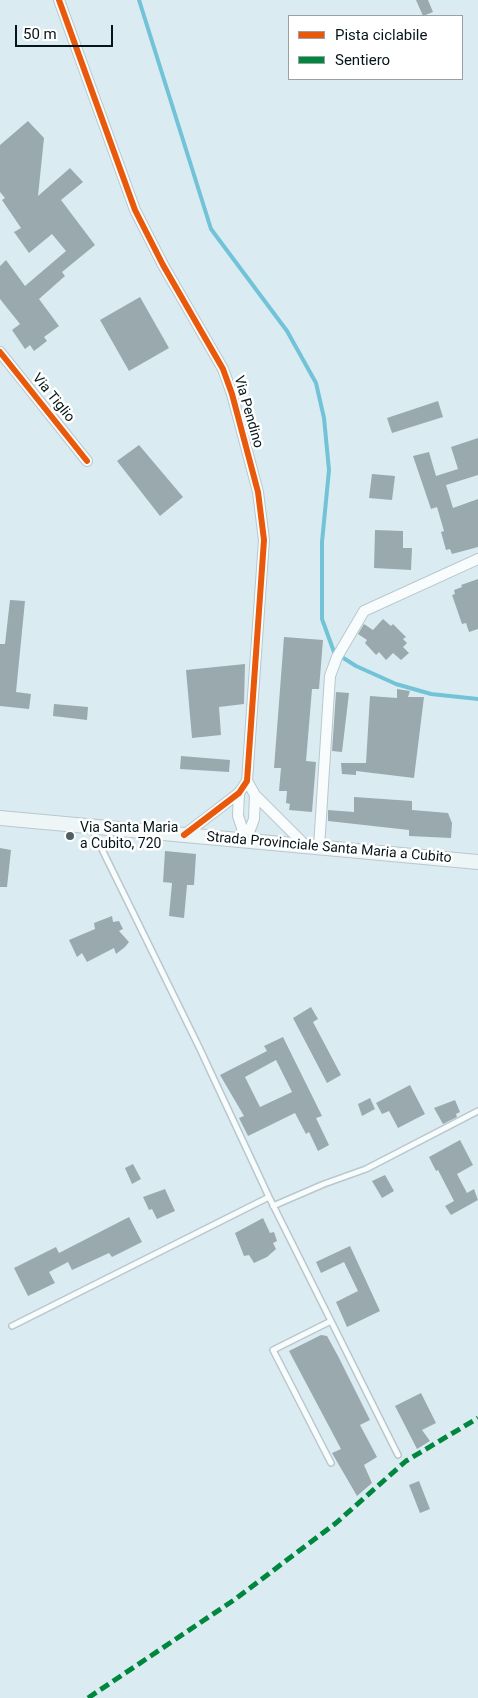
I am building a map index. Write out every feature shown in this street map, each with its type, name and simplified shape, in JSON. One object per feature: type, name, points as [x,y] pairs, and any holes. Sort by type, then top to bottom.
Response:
[{"type":"main road","name":"Strada Provinciale Santa Maria a Cubito","points":[[0,818],[478,862]]},
{"type":"street","name":"Via Pendino","points":[[59,0],[135,210],[163,265],[222,369],[232,394],[258,492],[264,540],[247,781],[239,793],[184,835]]},
{"type":"street","name":"Via Tiglio","points":[[0,352],[87,461]]},
{"type":"street","points":[[312,846],[330,676],[339,653],[364,610],[478,559]]},
{"type":"street","points":[[247,781],[255,794],[312,846]]},
{"type":"street","points":[[239,793],[238,816],[246,840]]},
{"type":"street","points":[[246,840],[254,819],[255,794]]},
{"type":"lane","points":[[90,826],[199,1047],[268,1197],[398,1455]]},
{"type":"lane","points":[[273,1206],[324,1184],[366,1169],[478,1111]]},
{"type":"lane","points":[[12,1326],[268,1197]]},
{"type":"lane","points":[[331,1321],[273,1350],[332,1463]]},
{"type":"building","points":[[416,0],[428,0],[433,12],[423,15]]},
{"type":"building","points":[[28,121],[44,138],[38,196],[70,168],[83,182],[61,200],[95,245],[62,272],[65,276],[39,299],[59,326],[44,337],[47,341],[34,351],[30,345],[25,349],[12,330],[20,324],[0,299],[0,266],[6,260],[25,286],[66,251],[52,234],[29,253],[14,232],[21,228],[2,200],[5,198],[0,192],[0,145]]},
{"type":"building","points":[[140,297],[169,348],[129,371],[100,320]]},
{"type":"building","points":[[438,401],[443,417],[392,433],[387,418]]},
{"type":"building","points":[[478,438],[478,475],[446,485],[453,508],[478,499],[478,547],[452,554],[450,549],[446,550],[441,532],[444,531],[437,507],[431,509],[413,456],[429,452],[436,476],[458,469],[451,447]]},
{"type":"building","points":[[139,445],[183,497],[160,516],[117,461]]},
{"type":"building","points":[[372,474],[395,476],[392,500],[369,498]]},
{"type":"building","points":[[375,530],[403,531],[403,548],[412,548],[411,570],[374,568]]},
{"type":"building","points":[[478,579],[478,629],[469,632],[466,623],[462,624],[452,595],[455,594],[454,590],[462,587],[461,585]]},
{"type":"building","points":[[10,600],[25,601],[16,692],[31,694],[29,709],[0,706],[0,644],[5,644]]},
{"type":"building","points":[[383,619],[391,626],[393,624],[406,637],[403,639],[407,643],[403,647],[409,653],[401,660],[393,653],[386,660],[379,652],[376,655],[365,643],[367,640],[358,634],[364,624],[373,630]]},
{"type":"building","points":[[284,637],[323,640],[319,689],[312,689],[306,761],[316,762],[312,812],[289,810],[290,804],[286,803],[287,791],[279,791],[281,768],[274,768]]},
{"type":"building","points":[[245,664],[244,704],[219,707],[221,735],[192,738],[186,670]]},
{"type":"building","points":[[397,689],[410,691],[408,697],[424,697],[414,778],[356,771],[356,775],[342,774],[341,763],[366,763],[370,696],[397,698]]},
{"type":"building","points":[[336,692],[349,693],[342,752],[332,751]]},
{"type":"building","points":[[54,704],[88,707],[87,720],[53,716]]},
{"type":"building","points":[[181,756],[230,760],[229,772],[180,769]]},
{"type":"building","points":[[354,797],[412,801],[412,810],[448,813],[452,823],[451,838],[409,836],[409,830],[328,821],[328,810],[354,812]]},
{"type":"building","points":[[0,848],[11,850],[7,887],[0,887]]},
{"type":"building","points":[[165,851],[196,854],[194,885],[187,885],[184,918],[169,916],[172,883],[163,882]]},
{"type":"building","points":[[112,916],[113,922],[119,921],[123,929],[119,931],[129,942],[125,947],[116,954],[114,948],[87,962],[82,953],[77,957],[69,940],[95,929],[94,923]]},
{"type":"building","points":[[311,1007],[318,1019],[313,1022],[341,1075],[327,1083],[293,1018]]},
{"type":"building","points":[[283,1037],[322,1116],[316,1118],[329,1145],[318,1151],[309,1132],[306,1134],[295,1113],[248,1136],[239,1118],[244,1116],[220,1075],[267,1051],[264,1046]],"holes":[[[276,1060],[292,1092],[260,1107],[245,1077]]]},
{"type":"building","points":[[410,1085],[425,1114],[398,1128],[389,1111],[382,1114],[376,1103]]},
{"type":"building","points":[[370,1098],[375,1109],[362,1116],[358,1104]]},
{"type":"building","points":[[455,1100],[460,1112],[456,1114],[457,1117],[443,1124],[434,1108]]},
{"type":"building","points":[[460,1140],[473,1165],[457,1174],[467,1193],[474,1189],[478,1200],[451,1215],[445,1206],[454,1201],[429,1157]]},
{"type":"building","points":[[133,1164],[141,1179],[132,1184],[125,1168]]},
{"type":"building","points":[[385,1175],[394,1191],[382,1198],[372,1181]]},
{"type":"building","points":[[165,1189],[175,1211],[157,1219],[152,1209],[149,1210],[143,1197]]},
{"type":"building","points":[[129,1217],[142,1242],[112,1257],[109,1253],[72,1270],[68,1262],[49,1272],[55,1283],[28,1296],[14,1268],[56,1247],[59,1253]]},
{"type":"building","points":[[263,1218],[270,1233],[274,1232],[277,1241],[273,1243],[276,1249],[267,1257],[254,1263],[249,1255],[244,1256],[235,1233]]},
{"type":"building","points":[[350,1246],[380,1311],[347,1327],[336,1302],[358,1291],[344,1262],[321,1273],[316,1262]]},
{"type":"building","points":[[321,1335],[327,1336],[370,1420],[360,1425],[377,1457],[364,1465],[372,1483],[357,1496],[332,1453],[341,1449],[289,1351]]},
{"type":"building","points":[[421,1393],[436,1423],[422,1430],[430,1441],[417,1449],[395,1406]]},
{"type":"building","points":[[419,1481],[430,1509],[420,1513],[409,1485]]},
{"type":"waterway","points":[[139,0],[211,229],[287,331],[316,383],[324,418],[329,470],[322,542],[322,619],[334,652],[356,666],[396,684],[431,694],[478,699]]},
{"type":"marked path","points":[[88,1698],[234,1600],[336,1523],[406,1461],[478,1418]]},
{"type":"cycle path","points":[[59,0],[135,210],[163,265],[223,369],[232,394],[258,492],[264,540],[247,781],[239,793],[184,835]]},
{"type":"cycle path","points":[[0,352],[87,461]]},
{"type":"place","name":"Via Santa Maria a Cubito, 720","points":[[70,836]]}]
